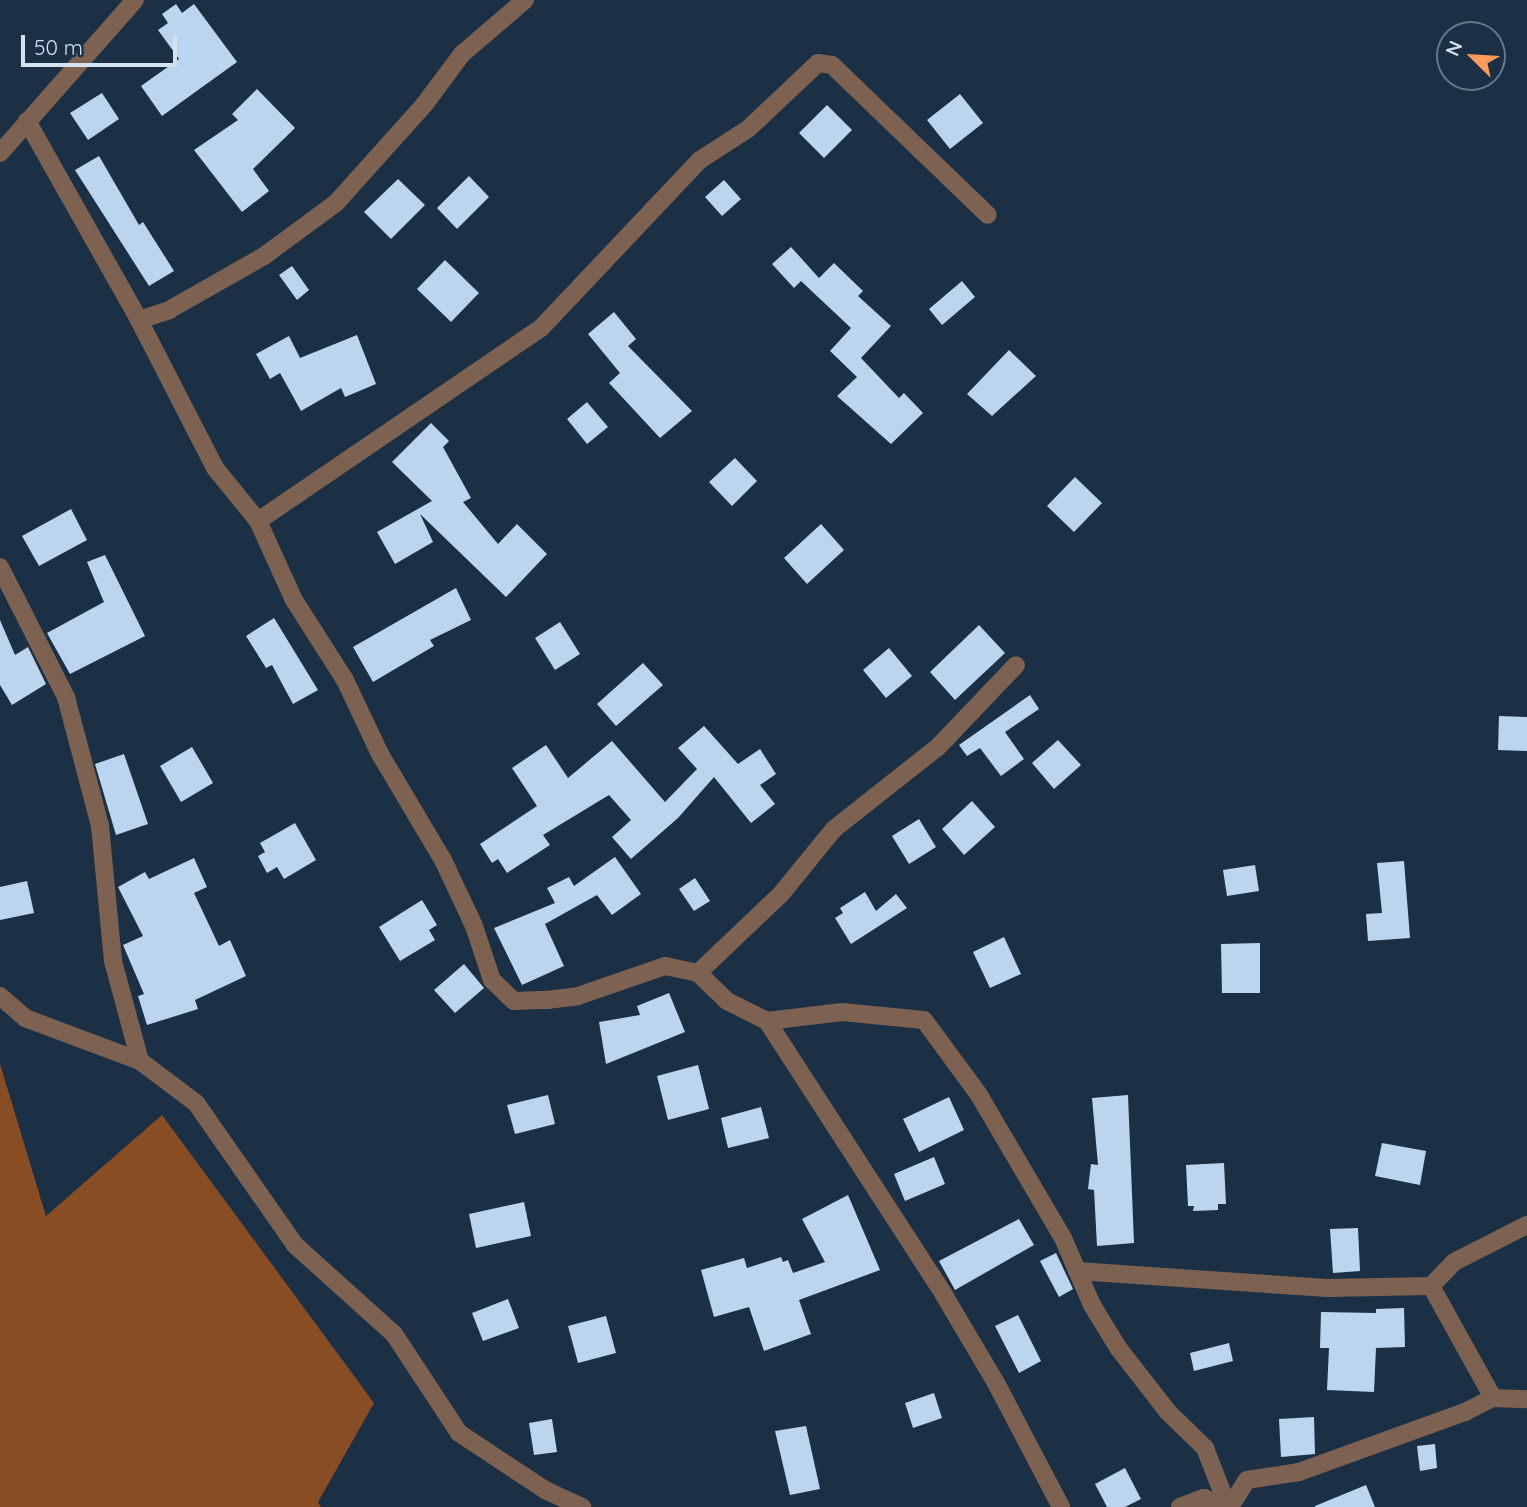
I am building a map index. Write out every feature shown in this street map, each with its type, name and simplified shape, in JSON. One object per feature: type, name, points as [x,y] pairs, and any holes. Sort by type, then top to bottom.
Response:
[{"type":"street","points":[[0,153],[135,0]]},
{"type":"street","points":[[139,320],[169,310],[264,256],[336,202],[424,106],[462,54],[525,0]]},
{"type":"street","points":[[258,521],[541,328],[700,160],[748,129],[818,63],[832,65],[988,215]]},
{"type":"street","points":[[27,121],[139,320],[215,468],[258,521],[294,600],[345,680],[380,754],[443,860],[474,926],[492,980],[514,1001],[525,1001],[578,996],[665,966],[698,973],[727,1001],[767,1021],[950,1306],[1061,1507]]},
{"type":"street","points":[[0,567],[66,697],[100,826],[113,961],[140,1061]]},
{"type":"street","points":[[698,973],[781,894],[834,829],[938,747],[1016,665]]},
{"type":"street","points":[[0,996],[25,1018],[140,1061],[196,1103],[295,1245],[394,1334],[459,1433],[545,1490],[582,1507]]},
{"type":"street","points":[[767,1021],[842,1012],[925,1020],[979,1095],[1119,1349],[1168,1412],[1205,1448],[1227,1507]]},
{"type":"street","points":[[1077,1271],[1327,1288],[1431,1286],[1454,1262],[1527,1224]]},
{"type":"street","points":[[1431,1286],[1493,1398]]},
{"type":"street","points":[[1227,1507],[1247,1480],[1299,1472],[1465,1412],[1493,1398],[1527,1399]]},
{"type":"street","points":[[1180,1507],[1204,1498],[1227,1507]]},
{"type":"shaded area","points":[[0,1064],[46,1216],[162,1115],[374,1403],[318,1502],[321,1507],[0,1507]]},
{"type":"building","points":[[176,4],[182,13],[194,4],[237,62],[162,116],[141,86],[179,59],[158,30],[168,23],[162,14]]},
{"type":"building","points":[[257,89],[295,128],[253,169],[269,191],[242,212],[194,150],[238,120],[232,114]]},
{"type":"building","points":[[102,93],[119,119],[88,140],[70,113]]},
{"type":"building","points":[[960,94],[983,123],[950,149],[927,120]]},
{"type":"building","points":[[827,105],[852,130],[824,158],[799,133]]},
{"type":"building","points":[[99,156],[139,225],[143,222],[174,271],[149,286],[75,170]]},
{"type":"building","points":[[469,176],[489,197],[457,229],[437,208]]},
{"type":"building","points":[[398,179],[425,205],[391,239],[364,212]]},
{"type":"building","points":[[724,180],[741,199],[722,216],[705,197]]},
{"type":"building","points":[[791,247],[819,278],[834,263],[863,291],[858,296],[891,326],[861,358],[899,398],[904,393],[923,413],[891,444],[837,396],[857,377],[830,351],[851,328],[801,281],[794,288],[772,264]]},
{"type":"building","points":[[445,260],[479,293],[451,322],[417,289]]},
{"type":"building","points":[[292,266],[309,290],[297,300],[279,275]]},
{"type":"building","points":[[962,281],[975,297],[942,325],[929,309]]},
{"type":"building","points":[[614,312],[636,339],[628,346],[692,411],[660,438],[609,383],[620,373],[588,334]]},
{"type":"building","points":[[357,335],[376,384],[345,397],[341,388],[301,411],[280,373],[270,379],[256,354],[289,336],[300,358]]},
{"type":"building","points":[[1009,350],[1036,376],[992,416],[967,394]]},
{"type":"building","points":[[587,402],[608,427],[587,444],[567,419]]},
{"type":"building","points":[[431,423],[449,441],[443,447],[471,498],[463,502],[498,544],[517,524],[547,554],[506,597],[420,514],[433,542],[395,564],[377,532],[432,501],[392,462]]},
{"type":"building","points":[[735,458],[757,481],[732,506],[709,482]]},
{"type":"building","points":[[1075,477],[1102,503],[1074,532],[1047,506]]},
{"type":"building","points":[[71,509],[87,540],[39,566],[22,536]]},
{"type":"building","points":[[821,524],[844,550],[807,584],[784,558]]},
{"type":"building","points":[[105,555],[145,636],[70,674],[47,633],[104,602],[87,562]]},
{"type":"building","points":[[456,588],[471,620],[430,640],[434,646],[373,682],[353,647]]},
{"type":"building","points":[[274,618],[318,690],[293,704],[272,665],[266,668],[246,636]]},
{"type":"building","points":[[0,620],[15,655],[28,647],[46,684],[12,705],[0,685]]},
{"type":"building","points":[[560,622],[580,654],[555,670],[535,638]]},
{"type":"building","points":[[979,625],[1005,653],[955,700],[930,672]]},
{"type":"building","points":[[889,648],[912,676],[886,698],[863,670]]},
{"type":"building","points":[[643,663],[663,685],[616,726],[597,704]]},
{"type":"building","points":[[1030,695],[1039,709],[1005,732],[1024,759],[1001,776],[980,748],[967,756],[959,745]]},
{"type":"building","points":[[1499,716],[1527,717],[1527,751],[1498,750]]},
{"type":"building","points":[[704,726],[738,764],[760,749],[776,774],[760,785],[775,804],[751,823],[714,777],[678,818],[631,859],[612,837],[631,820],[609,795],[543,835],[550,845],[507,873],[498,859],[492,863],[480,844],[537,806],[512,768],[546,745],[568,778],[612,741],[665,802],[697,769],[678,748]]},
{"type":"building","points":[[1058,740],[1081,765],[1054,789],[1032,763]]},
{"type":"building","points":[[192,747],[213,783],[181,802],[160,766]]},
{"type":"building","points":[[124,754],[148,824],[116,835],[95,764]]},
{"type":"building","points":[[972,801],[995,827],[964,855],[942,829]]},
{"type":"building","points":[[919,819],[936,847],[909,864],[892,836]]},
{"type":"building","points":[[295,823],[316,860],[284,879],[277,867],[267,873],[258,856],[265,852],[260,843]]},
{"type":"building","points":[[615,857],[641,894],[612,915],[597,895],[545,924],[564,966],[522,985],[494,928],[555,903],[547,888],[569,877],[574,886]]},
{"type":"building","points":[[194,858],[207,887],[194,893],[219,946],[230,940],[246,976],[195,1000],[198,1009],[147,1025],[138,996],[144,994],[123,945],[143,936],[118,887],[145,872],[149,879]]},
{"type":"building","points":[[1404,861],[1410,938],[1368,941],[1366,914],[1382,913],[1377,863]]},
{"type":"building","points":[[1255,865],[1259,891],[1227,896],[1223,870]]},
{"type":"building","points":[[695,878],[710,901],[694,911],[679,889]]},
{"type":"building","points":[[27,881],[34,913],[0,920],[0,887]]},
{"type":"building","points":[[865,892],[876,911],[896,894],[907,908],[851,944],[835,918],[843,913],[840,908]]},
{"type":"building","points":[[422,900],[437,925],[429,930],[435,940],[400,961],[379,927]]},
{"type":"building","points":[[1004,937],[1021,974],[990,988],[973,952]]},
{"type":"building","points":[[1260,943],[1260,993],[1222,993],[1221,944]]},
{"type":"building","points":[[464,964],[484,988],[455,1013],[434,990]]},
{"type":"building","points":[[669,993],[685,1032],[606,1064],[599,1022],[640,1015],[637,1006]]},
{"type":"building","points":[[698,1065],[709,1109],[668,1120],[657,1076]]},
{"type":"building","points":[[548,1095],[555,1124],[515,1134],[507,1105]]},
{"type":"building","points":[[1128,1095],[1134,1243],[1097,1246],[1094,1190],[1088,1189],[1091,1164],[1098,1165],[1092,1098]]},
{"type":"building","points":[[949,1097],[964,1130],[919,1152],[903,1119]]},
{"type":"building","points":[[761,1107],[769,1138],[728,1148],[721,1118]]},
{"type":"building","points":[[1382,1143],[1426,1151],[1420,1185],[1375,1176]]},
{"type":"building","points":[[934,1157],[945,1184],[905,1201],[894,1174]]},
{"type":"building","points":[[1224,1163],[1226,1204],[1218,1204],[1218,1210],[1193,1211],[1194,1206],[1188,1206],[1186,1165]]},
{"type":"building","points":[[848,1195],[880,1270],[799,1300],[811,1334],[764,1351],[749,1307],[714,1317],[701,1270],[744,1258],[747,1268],[781,1257],[783,1262],[788,1260],[793,1273],[825,1262],[802,1219]]},
{"type":"building","points":[[524,1202],[531,1236],[476,1248],[469,1214]]},
{"type":"building","points":[[1019,1219],[1034,1245],[955,1290],[939,1261]]},
{"type":"building","points":[[1358,1228],[1360,1271],[1333,1273],[1330,1229]]},
{"type":"building","points":[[1056,1253],[1073,1289],[1059,1297],[1040,1261]]},
{"type":"building","points":[[508,1299],[519,1328],[483,1341],[472,1313]]},
{"type":"building","points":[[1404,1308],[1405,1347],[1376,1348],[1374,1392],[1327,1390],[1329,1348],[1320,1348],[1321,1312],[1376,1313],[1376,1309]]},
{"type":"building","points":[[1018,1315],[1041,1361],[1019,1373],[995,1326]]},
{"type":"building","points":[[606,1316],[616,1353],[578,1363],[568,1326]]},
{"type":"building","points":[[1229,1343],[1233,1361],[1194,1371],[1190,1353]]},
{"type":"building","points":[[934,1393],[942,1418],[913,1428],[905,1403]]},
{"type":"building","points":[[1314,1417],[1315,1454],[1281,1457],[1279,1419]]},
{"type":"building","points":[[552,1419],[557,1452],[534,1455],[529,1423]]},
{"type":"building","points":[[806,1426],[820,1489],[790,1495],[775,1431]]},
{"type":"building","points":[[1435,1444],[1437,1468],[1420,1471],[1417,1446]]},
{"type":"building","points":[[1125,1468],[1141,1499],[1125,1507],[1107,1507],[1095,1484]]},
{"type":"building","points":[[1366,1485],[1375,1507],[1315,1507],[1315,1506]]}]
